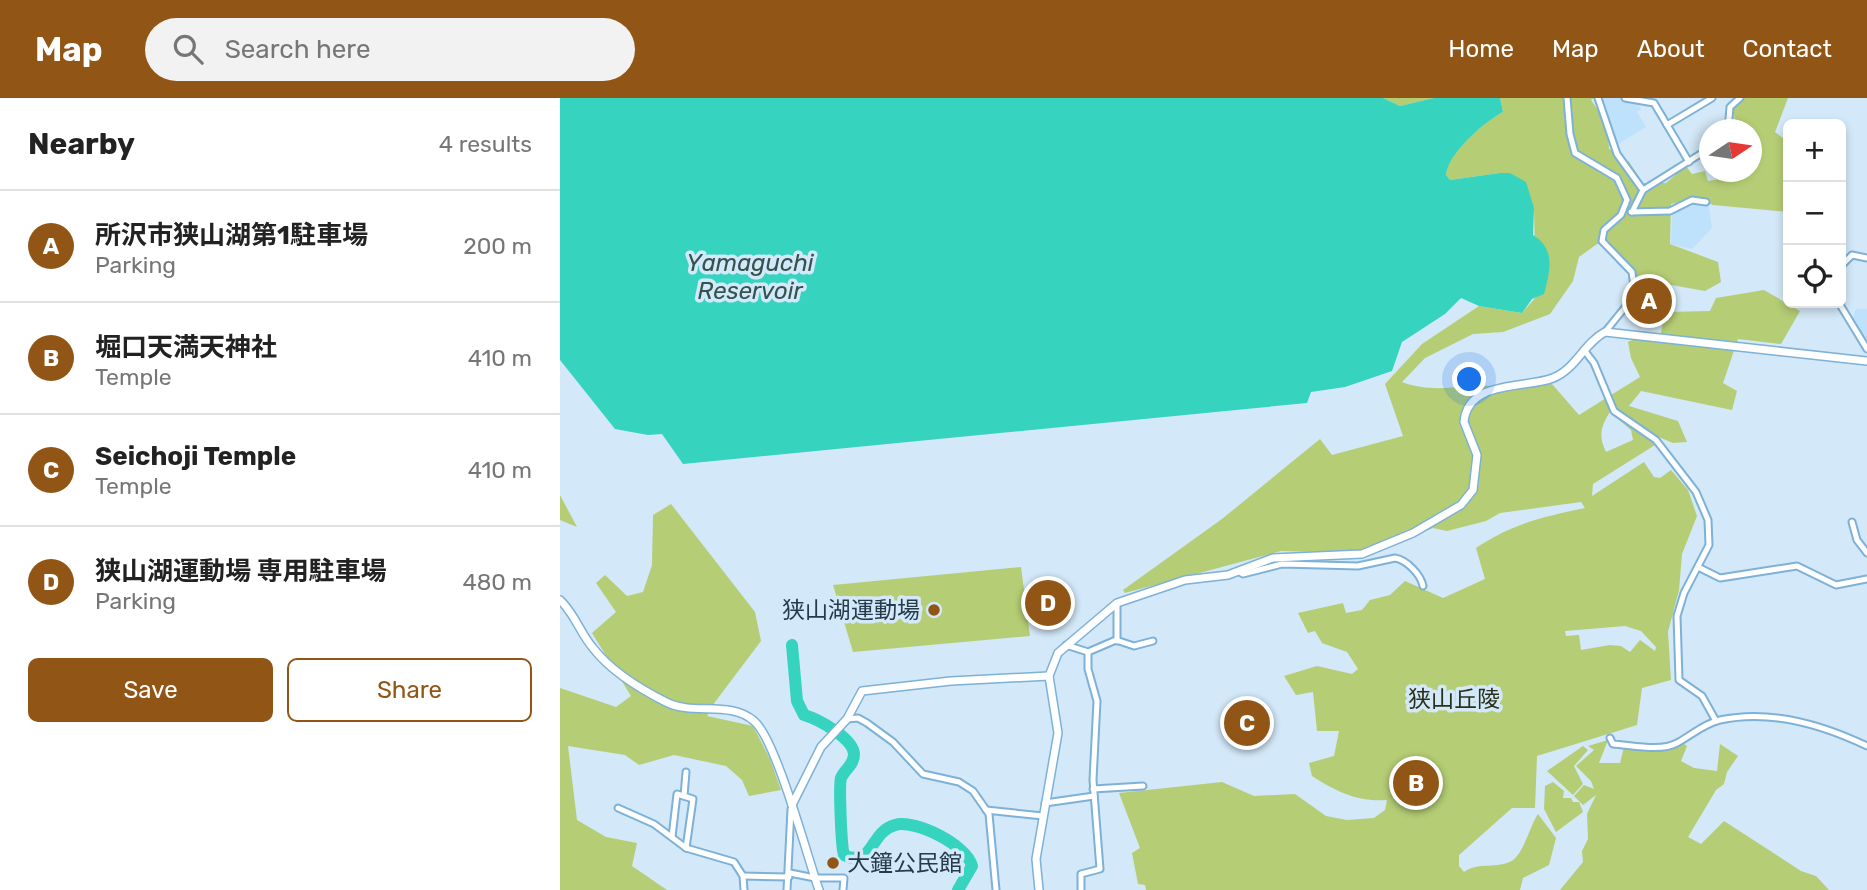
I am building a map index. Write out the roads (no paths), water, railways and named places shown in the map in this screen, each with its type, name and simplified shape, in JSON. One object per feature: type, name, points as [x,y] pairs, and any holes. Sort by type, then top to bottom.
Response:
[{"type":"street","points":[[1567,98],[1570,134],[1575,153],[1611,173],[1622,184],[1627,200],[1621,215]]},
{"type":"street","points":[[1598,98],[1617,154],[1643,190]]},
{"type":"street","points":[[1625,98],[1651,101],[1689,162]]},
{"type":"street","points":[[1667,125],[1712,98]]},
{"type":"street","points":[[1726,98],[1730,107],[1729,119]]},
{"type":"street","points":[[1730,107],[1740,98]]},
{"type":"street","points":[[1632,212],[1643,190],[1699,155]]},
{"type":"street","points":[[1040,890],[1035,869],[1058,733],[1049,676],[1054,659],[1066,645],[1118,603],[1185,580],[1217,578],[1279,556],[1362,554],[1413,533],[1461,505],[1475,483],[1476,449],[1464,422],[1470,406],[1497,388],[1554,378],[1565,371],[1605,332],[1633,297],[1636,289],[1632,272],[1602,241],[1604,230],[1621,215],[1670,211],[1692,200],[1706,202]]},
{"type":"street","points":[[1846,261],[1852,256],[1867,258]]},
{"type":"street","points":[[1842,308],[1867,349]]},
{"type":"street","points":[[1605,332],[1867,361]]},
{"type":"street","points":[[1584,350],[1594,363],[1614,411],[1656,440],[1696,492],[1706,512],[1710,533],[1706,554],[1684,593],[1677,616],[1679,680],[1702,696],[1716,721]]},
{"type":"street","points":[[1852,522],[1857,540],[1867,553]]},
{"type":"street","points":[[1238,571],[1243,574],[1290,563],[1358,566],[1401,558],[1412,568],[1423,586]]},
{"type":"street","points":[[1698,568],[1720,578],[1797,566],[1836,585],[1867,579]]},
{"type":"street","points":[[560,600],[573,614],[593,648],[618,672],[639,686],[673,705],[734,711],[754,720],[769,743],[819,890]]},
{"type":"street","points":[[1117,641],[1118,603]]},
{"type":"street","points":[[1066,645],[1088,652],[1117,641],[1134,646],[1153,641]]},
{"type":"street","points":[[1081,890],[1081,874],[1100,869],[1093,793],[1097,701],[1088,669],[1088,652]]},
{"type":"street","points":[[787,890],[792,805],[798,787],[829,737],[847,719],[862,691],[1049,676]]},
{"type":"street","points":[[847,719],[858,718],[867,723],[893,742],[923,774],[959,782],[973,791],[989,814],[989,842],[996,890]]},
{"type":"street","points":[[1610,738],[1613,744],[1649,747],[1676,744],[1716,721],[1781,719],[1833,730],[1867,746]]},
{"type":"street","points":[[684,796],[686,772]]},
{"type":"street","points":[[1045,803],[1143,786]]},
{"type":"street","points":[[672,837],[677,794],[693,799],[686,848]]},
{"type":"street","points":[[618,808],[654,824],[686,848],[734,862],[743,876],[744,890]]},
{"type":"street","points":[[986,810],[1043,816]]},
{"type":"street","points":[[743,876],[844,878],[843,890]]},
{"type":"water","name":"Yamaguchi Reservoir","points":[[560,98],[1383,98],[1400,106],[1434,98],[1500,98],[1503,112],[1486,123],[1460,148],[1448,166],[1446,175],[1450,180],[1510,173],[1526,182],[1534,208],[1533,235],[1548,254],[1548,277],[1544,294],[1532,299],[1522,313],[1479,306],[1461,298],[1445,314],[1402,342],[1392,371],[1345,387],[1311,392],[1307,403],[683,464],[662,434],[648,435],[615,429],[560,360]]},
{"type":"waterway","points":[[792,645],[797,701],[804,715],[826,725],[841,736],[848,742],[854,754],[853,761],[840,783],[844,855],[851,858],[865,855],[889,827],[904,824],[915,826],[951,842],[968,858],[972,866],[958,890]]},
{"type":"place","name":"所沢市狭山湖第1駐車場","points":[[1649,301]]},
{"type":"place","name":"狭山湖運動場 専用駐車場","points":[[1048,603]]},
{"type":"place","name":"狭山湖運動場","points":[[934,610]]},
{"type":"place","name":"Seichoji Temple","points":[[1247,723]]},
{"type":"place","name":"堀口天満天神社","points":[[1416,783]]},
{"type":"place","name":"大鐘公民館","points":[[833,863]]},
{"type":"park label","name":"狭山丘陵","points":[[1454,699]]}]
